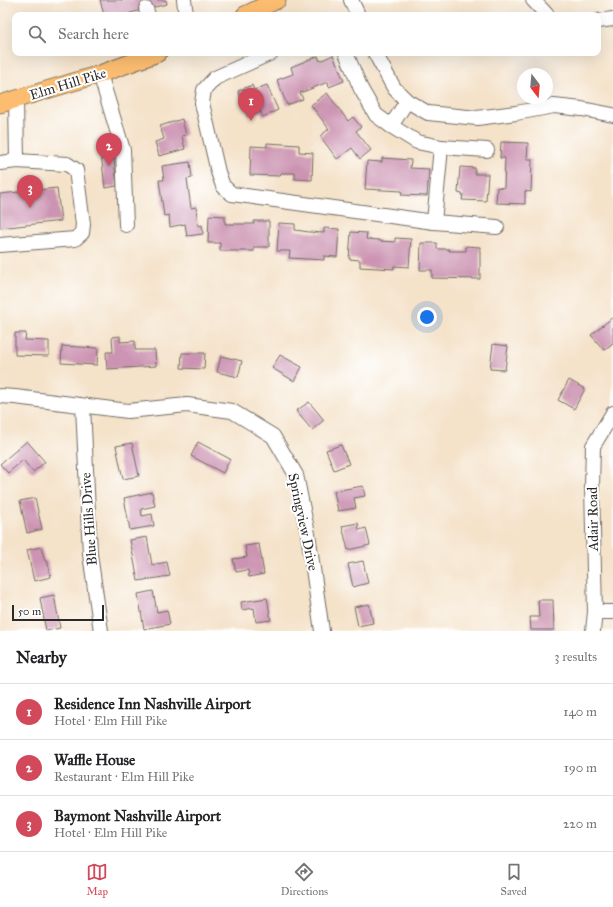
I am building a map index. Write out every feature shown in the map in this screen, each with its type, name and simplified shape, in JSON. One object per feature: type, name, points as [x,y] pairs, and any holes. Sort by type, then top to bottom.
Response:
[{"type":"main road","points":[[251,12],[277,0]]},
{"type":"main road","name":"Elm Hill Pike","points":[[8,102],[100,74],[150,56]]},
{"type":"street","points":[[184,0],[186,12]]},
{"type":"street","points":[[351,0],[357,12]]},
{"type":"street","points":[[533,0],[544,12]]},
{"type":"street","points":[[601,21],[613,19]]},
{"type":"street","points":[[264,56],[215,78],[204,90],[202,103],[218,172],[223,186],[232,194],[434,222],[498,227]]},
{"type":"street","points":[[347,56],[361,89],[376,115],[391,126],[417,142],[440,147],[487,150]]},
{"type":"street","points":[[377,56],[394,88],[407,101],[428,113],[477,118],[554,106],[582,109],[613,115]]},
{"type":"street","points":[[100,74],[122,150],[126,225]]},
{"type":"street","points":[[391,126],[407,101]]},
{"type":"street","points":[[8,102],[17,161]]},
{"type":"street","points":[[434,222],[440,147]]},
{"type":"street","points":[[0,163],[17,161],[67,164],[76,170],[83,224],[82,232],[75,238],[0,245]]},
{"type":"street","name":"Springview Drive","points":[[0,396],[128,411],[187,405],[232,411],[273,436],[296,475],[308,534],[322,631]]},
{"type":"street","name":"Blue Hills Drive","points":[[83,406],[90,554],[101,631]]},
{"type":"street","name":"Adair Road","points":[[593,631],[595,612],[592,488],[593,446],[613,413]]},
{"type":"street","points":[[595,612],[613,612]]},
{"type":"building","points":[[100,0],[166,0],[167,4],[134,12],[103,12]]},
{"type":"building","points":[[318,56],[320,61],[333,56],[344,81],[329,87],[328,82],[300,93],[303,99],[287,105],[277,80],[293,74],[291,67]]},
{"type":"building","points":[[252,85],[254,90],[267,85],[278,110],[263,117],[260,111],[249,116],[238,91]]},
{"type":"building","points":[[327,93],[348,121],[353,117],[361,127],[356,131],[371,150],[360,159],[352,148],[337,159],[320,136],[329,129],[311,105]]},
{"type":"building","points":[[182,119],[186,135],[182,136],[185,149],[159,156],[155,142],[164,139],[160,126]]},
{"type":"building","points":[[501,142],[528,143],[527,159],[532,159],[531,192],[525,191],[525,204],[496,203],[497,187],[504,188],[505,158],[500,158]]},
{"type":"building","points":[[112,143],[117,186],[105,188],[100,145]]},
{"type":"building","points":[[267,143],[299,145],[299,152],[313,153],[312,180],[295,179],[295,173],[281,173],[280,176],[250,175],[251,146],[267,147]]},
{"type":"building","points":[[382,158],[411,160],[410,168],[429,169],[427,196],[401,195],[402,191],[365,189],[367,161],[382,162]]},
{"type":"building","points":[[190,162],[192,178],[187,179],[191,208],[196,207],[198,226],[202,225],[203,234],[187,236],[185,224],[170,227],[169,215],[164,216],[159,180],[164,180],[162,166]]},
{"type":"building","points":[[460,167],[475,168],[475,174],[488,174],[486,201],[462,200],[463,194],[458,193]]},
{"type":"building","points":[[57,188],[61,221],[0,228],[0,194]]},
{"type":"building","points":[[209,215],[225,216],[225,224],[254,224],[254,221],[269,221],[269,247],[254,247],[254,251],[220,251],[220,243],[208,243]]},
{"type":"building","points":[[279,223],[295,224],[295,230],[309,232],[324,233],[324,228],[339,229],[337,257],[324,256],[324,260],[289,258],[290,251],[277,251]]},
{"type":"building","points":[[351,232],[367,233],[366,239],[379,241],[395,242],[395,238],[411,239],[409,267],[394,266],[394,269],[360,267],[360,260],[349,259]]},
{"type":"building","points":[[421,243],[437,243],[437,249],[449,249],[449,251],[466,251],[466,246],[480,247],[480,279],[432,278],[432,270],[420,270]]},
{"type":"building","points":[[613,317],[613,343],[604,350],[591,335]]},
{"type":"building","points":[[15,333],[26,333],[25,340],[49,341],[49,356],[15,355]]},
{"type":"building","points":[[120,336],[120,342],[135,341],[135,350],[155,350],[156,366],[107,369],[106,352],[113,352],[112,337]]},
{"type":"building","points":[[493,344],[508,346],[505,370],[490,369]]},
{"type":"building","points":[[62,346],[98,348],[97,365],[61,363]]},
{"type":"building","points":[[182,353],[205,353],[204,369],[181,368]]},
{"type":"building","points":[[280,355],[302,367],[294,381],[272,368]]},
{"type":"building","points":[[221,356],[242,361],[238,377],[217,372]]},
{"type":"building","points":[[569,380],[585,389],[574,409],[558,400]]},
{"type":"building","points":[[309,402],[324,420],[312,430],[296,411]]},
{"type":"building","points":[[27,441],[45,462],[33,472],[23,460],[8,473],[0,464]]},
{"type":"building","points":[[198,442],[230,459],[223,473],[191,456]]},
{"type":"building","points":[[132,443],[139,476],[123,479],[116,446]]},
{"type":"building","points":[[341,445],[349,464],[334,470],[326,450]]},
{"type":"building","points":[[363,486],[365,496],[354,498],[356,508],[338,511],[334,491]]},
{"type":"building","points":[[152,492],[155,506],[141,509],[142,516],[152,514],[154,526],[130,530],[124,498]]},
{"type":"building","points":[[35,498],[42,529],[27,533],[20,501]]},
{"type":"building","points":[[358,523],[359,530],[366,528],[370,545],[348,550],[342,526]]},
{"type":"building","points":[[147,537],[152,565],[167,562],[170,576],[138,581],[130,540]]},
{"type":"building","points":[[259,544],[264,574],[249,577],[248,570],[236,572],[233,559],[247,557],[245,546]]},
{"type":"building","points":[[41,547],[45,561],[47,560],[51,577],[34,581],[27,550]]},
{"type":"building","points":[[363,561],[368,583],[353,587],[348,564]]},
{"type":"building","points":[[153,591],[157,612],[167,610],[170,624],[144,629],[138,594]]},
{"type":"building","points":[[54,595],[60,628],[46,631],[40,598]]},
{"type":"building","points":[[267,598],[271,620],[256,622],[254,608],[242,610],[241,602]]},
{"type":"building","points":[[538,600],[553,600],[554,630],[531,630],[530,617],[539,617]]},
{"type":"building","points":[[369,604],[373,623],[358,626],[354,607]]},
{"type":"place","name":"Residence Inn Nashville Airport","points":[[251,121]]},
{"type":"place","name":"Waffle House","points":[[109,166]]},
{"type":"place","name":"Baymont Nashville Airport","points":[[30,208]]}]
